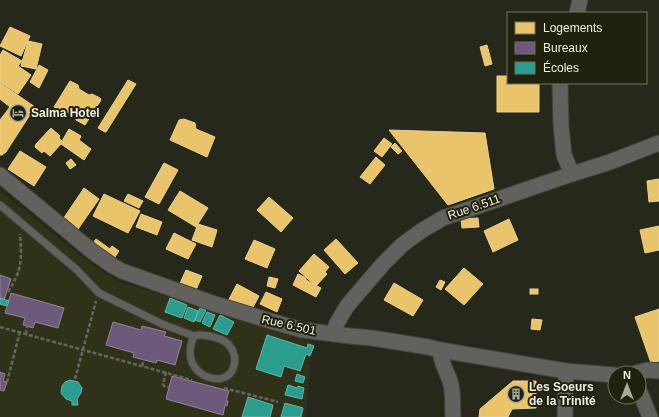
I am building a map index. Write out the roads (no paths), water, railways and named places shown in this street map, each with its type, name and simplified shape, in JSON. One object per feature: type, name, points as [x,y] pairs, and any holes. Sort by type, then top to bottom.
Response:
[{"type":"street","points":[[577,12],[580,0]]},
{"type":"street","points":[[560,84],[561,126],[564,155],[572,174]]},
{"type":"street","name":"Rue 6.511","points":[[333,334],[337,323],[347,306],[383,264],[402,245],[421,231],[443,218],[610,162],[659,143]]},
{"type":"street","name":"Rue 6.501","points":[[0,175],[93,252],[122,271],[266,320],[302,330],[372,338],[566,370],[607,374]]},
{"type":"street","points":[[440,350],[441,360],[450,382],[452,392],[453,417]]},
{"type":"street","points":[[564,417],[566,370]]},
{"type":"street","points":[[647,370],[659,371]]},
{"type":"street","points":[[645,405],[650,417]]},
{"type":"lane","points":[[0,205],[77,270],[99,293],[162,324],[194,336],[198,334],[221,339],[230,346],[234,355],[235,365],[227,376],[222,378],[208,377],[196,369],[192,364],[190,355],[191,342],[194,336]]},
{"type":"place","name":"Salma Hotel","points":[[18,113]]},
{"type":"place","name":"Les Soeurs de la Trinité","points":[[516,394]]}]
